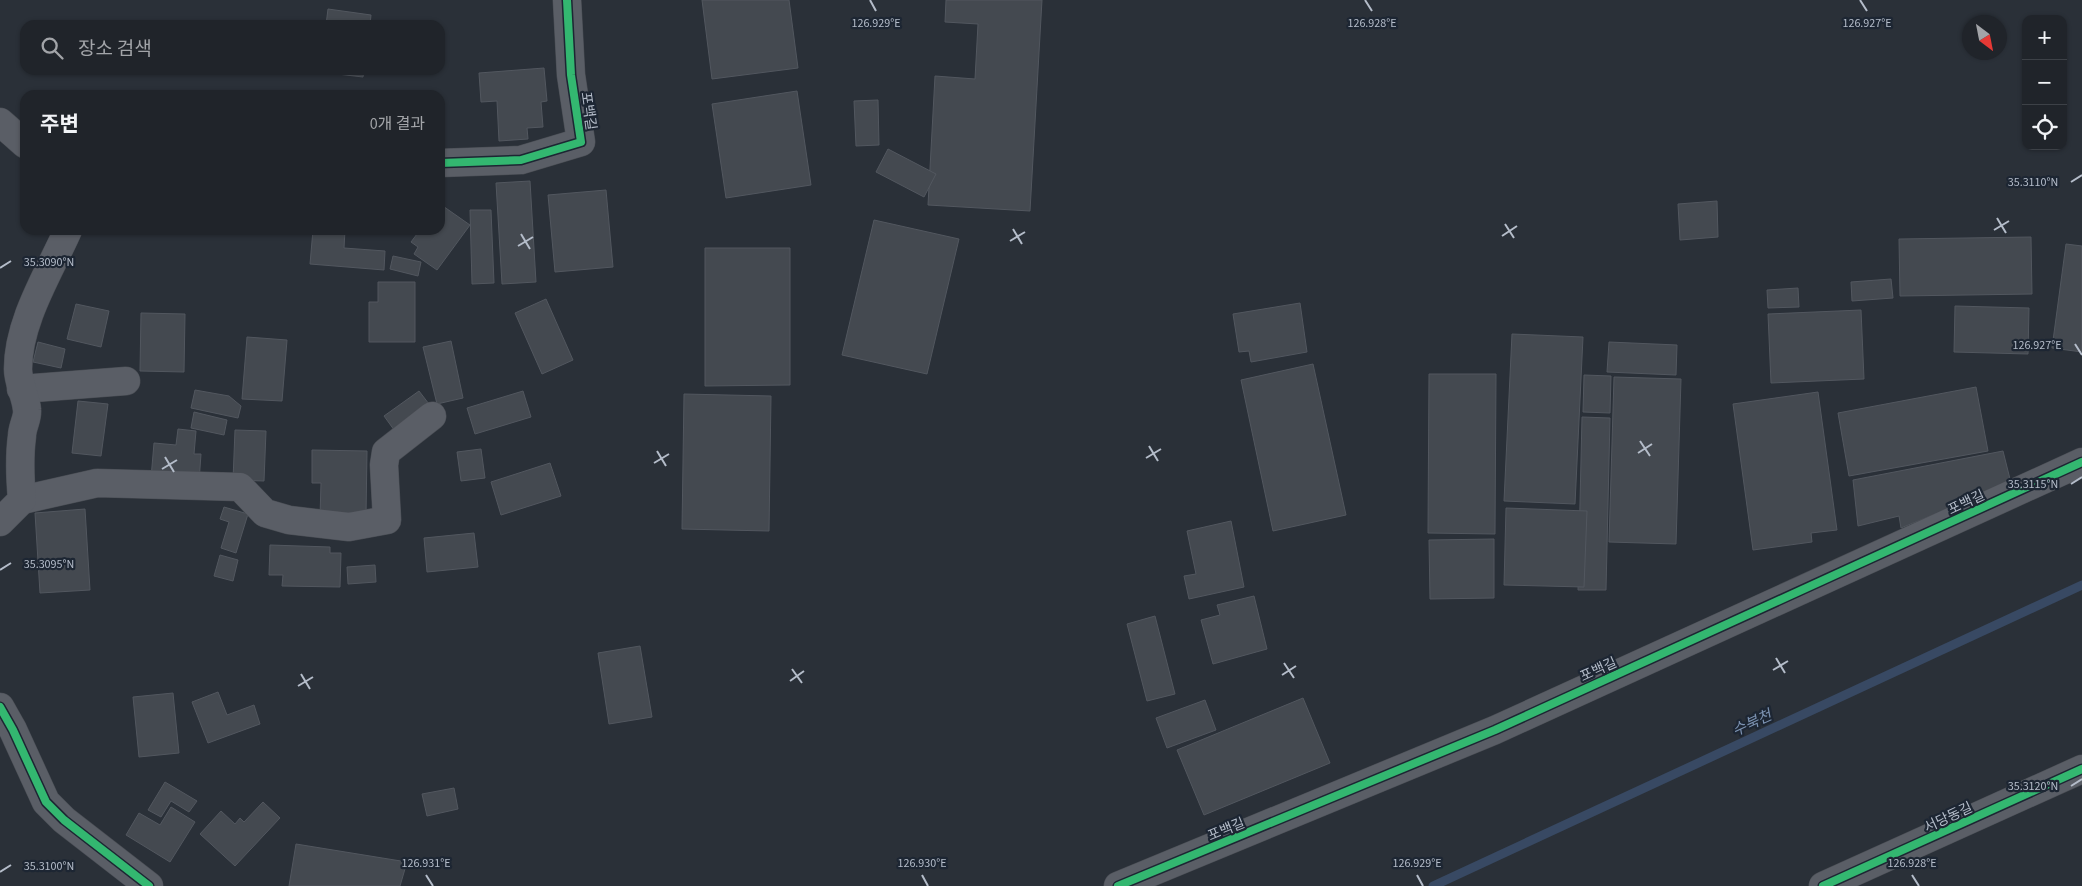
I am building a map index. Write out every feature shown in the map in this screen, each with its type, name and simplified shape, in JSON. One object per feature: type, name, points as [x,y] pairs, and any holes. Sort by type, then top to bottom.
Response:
[{"type":"street","name":"포백길","points":[[445,163],[521,160],[581,142],[571,75],[567,0]]},
{"type":"street","points":[[0,122],[20,140]]},
{"type":"street","points":[[22,500],[19,465],[22,432],[27,410],[18,369],[21,343],[31,311],[66,235]]},
{"type":"street","points":[[21,388],[126,381]]},
{"type":"street","points":[[0,522],[22,500],[97,483],[240,487],[265,513],[289,520],[349,527],[387,520],[384,465],[386,452],[432,416]]},
{"type":"street","name":"포백길","points":[[1118,886],[1495,730],[2082,462]]},
{"type":"street","points":[[0,708],[13,730],[46,802],[64,820],[149,886]]},
{"type":"street","name":"서당동길","points":[[1823,886],[2082,769]]},
{"type":"building","points":[[702,0],[789,0],[798,68],[712,79]]},
{"type":"building","points":[[946,0],[1042,0],[1030,211],[928,205],[935,76],[975,79],[978,24],[945,22]]},
{"type":"building","points":[[328,9],[371,15],[370,20],[327,20]]},
{"type":"building","points":[[544,68],[547,101],[541,102],[543,127],[527,128],[528,139],[499,141],[497,101],[481,102],[479,73]]},
{"type":"building","points":[[346,75],[363,75],[363,77]]},
{"type":"building","points":[[797,91],[811,185],[726,198],[712,104]]},
{"type":"building","points":[[878,100],[879,145],[856,146],[854,101]]},
{"type":"building","points":[[888,149],[936,174],[924,197],[876,172]]},
{"type":"building","points":[[530,181],[536,282],[502,284],[496,183]]},
{"type":"building","points":[[606,190],[613,267],[555,272],[548,195]]},
{"type":"building","points":[[1717,201],[1718,237],[1680,240],[1678,204]]},
{"type":"building","points":[[445,208],[470,225],[437,270],[414,254],[418,247],[411,242],[416,235],[445,235]]},
{"type":"building","points":[[470,210],[491,210],[494,283],[472,284]]},
{"type":"building","points":[[874,220],[959,239],[927,374],[842,355]]},
{"type":"building","points":[[313,235],[345,235],[344,248],[385,251],[384,270],[310,264]]},
{"type":"building","points":[[2031,237],[2032,294],[1900,296],[1899,239]]},
{"type":"building","points":[[2066,244],[2082,246],[2082,352],[2052,348]]},
{"type":"building","points":[[705,248],[790,248],[790,385],[705,386]]},
{"type":"building","points":[[393,256],[421,262],[418,276],[390,269]]},
{"type":"building","points":[[1891,279],[1893,298],[1852,301],[1851,282]]},
{"type":"building","points":[[378,282],[415,282],[415,342],[369,342],[369,302],[378,302]]},
{"type":"building","points":[[1798,288],[1799,307],[1768,308],[1767,290]]},
{"type":"building","points":[[546,299],[573,360],[542,374],[515,313]]},
{"type":"building","points":[[1300,303],[1307,352],[1251,362],[1249,351],[1239,352],[1233,314]]},
{"type":"building","points":[[76,304],[109,311],[101,347],[67,339]]},
{"type":"building","points":[[1955,306],[2029,308],[2028,354],[1954,352]]},
{"type":"building","points":[[1861,310],[1864,379],[1771,383],[1768,314]]},
{"type":"building","points":[[141,313],[185,314],[184,372],[140,371]]},
{"type":"building","points":[[1512,334],[1583,337],[1575,504],[1504,501]]},
{"type":"building","points":[[247,337],[287,340],[282,401],[242,399]]},
{"type":"building","points":[[451,341],[463,398],[437,404],[423,347]]},
{"type":"building","points":[[38,342],[65,349],[61,368],[33,362]]},
{"type":"building","points":[[1609,342],[1677,345],[1676,375],[1607,372]]},
{"type":"building","points":[[1313,364],[1346,515],[1273,531],[1241,380]]},
{"type":"building","points":[[1429,374],[1496,374],[1495,534],[1428,533]]},
{"type":"building","points":[[1584,375],[1611,376],[1610,413],[1583,412]]},
{"type":"building","points":[[1614,377],[1681,379],[1676,544],[1609,542]]},
{"type":"building","points":[[1976,387],[1988,451],[1849,476],[1838,413]]},
{"type":"building","points":[[195,390],[229,396],[241,406],[238,418],[191,408]]},
{"type":"building","points":[[419,391],[432,408],[397,434],[384,416]]},
{"type":"building","points":[[523,391],[531,417],[475,434],[467,408]]},
{"type":"building","points":[[1818,392],[1837,530],[1811,533],[1812,542],[1753,550],[1733,404]]},
{"type":"building","points":[[684,394],[771,396],[769,531],[682,529]]},
{"type":"building","points":[[78,401],[108,404],[101,456],[72,453]]},
{"type":"building","points":[[194,412],[227,420],[224,435],[191,428]]},
{"type":"building","points":[[1582,417],[1610,418],[1606,590],[1578,590]]},
{"type":"building","points":[[178,429],[196,431],[194,454],[201,454],[199,482],[151,478],[154,443],[176,445]]},
{"type":"building","points":[[235,430],[266,431],[264,481],[233,480]]},
{"type":"building","points":[[481,449],[485,478],[461,481],[457,452]]},
{"type":"building","points":[[312,450],[367,451],[366,517],[320,517],[321,483],[312,483]]},
{"type":"building","points":[[2003,451],[2011,483],[1901,528],[1899,516],[1858,526],[1853,480]]},
{"type":"building","points":[[550,463],[561,496],[501,515],[491,482]]},
{"type":"building","points":[[224,507],[248,514],[236,553],[221,548],[229,522],[220,519]]},
{"type":"building","points":[[1506,508],[1587,511],[1584,587],[1504,585]]},
{"type":"building","points":[[85,509],[90,590],[40,593],[35,513]]},
{"type":"building","points":[[1231,521],[1244,587],[1189,599],[1184,576],[1196,574],[1187,531]]},
{"type":"building","points":[[474,533],[478,567],[427,572],[424,538]]},
{"type":"building","points":[[1494,539],[1494,598],[1430,599],[1429,540]]},
{"type":"building","points":[[270,545],[330,547],[330,553],[341,553],[340,587],[282,586],[283,575],[269,575]]},
{"type":"building","points":[[220,555],[238,560],[233,581],[214,576]]},
{"type":"building","points":[[375,565],[376,582],[348,584],[347,567]]},
{"type":"building","points":[[1254,596],[1267,649],[1213,664],[1201,620],[1220,615],[1217,605]]},
{"type":"building","points":[[1155,616],[1175,694],[1147,701],[1127,624]]},
{"type":"building","points":[[640,646],[652,717],[609,724],[598,653]]},
{"type":"building","points":[[218,692],[227,715],[254,705],[260,724],[208,743],[192,702]]},
{"type":"building","points":[[173,693],[179,753],[139,757],[133,697]]},
{"type":"building","points":[[1303,698],[1330,763],[1204,815],[1177,750]]},
{"type":"building","points":[[1205,700],[1216,730],[1167,748],[1156,718]]},
{"type":"building","points":[[165,782],[197,801],[189,812],[171,801],[161,817],[148,810]]},
{"type":"building","points":[[454,788],[458,809],[427,816],[422,794]]},
{"type":"building","points":[[263,802],[280,818],[235,866],[200,834],[221,811],[235,824],[240,818],[244,822]]},
{"type":"building","points":[[171,807],[195,822],[170,862],[126,835],[139,813],[160,825]]},
{"type":"building","points":[[296,844],[407,862],[400,886],[289,886]]},
{"type":"waterway","name":"수북천","points":[[1433,886],[2082,585]]},
{"type":"cycle path","points":[[445,163],[521,160],[581,142],[571,75],[567,0]]},
{"type":"cycle path","points":[[1118,886],[1495,730],[2082,462]]},
{"type":"cycle path","points":[[0,707],[13,730],[46,802],[64,820],[149,886]]},
{"type":"cycle path","points":[[1823,886],[2082,769]]}]
